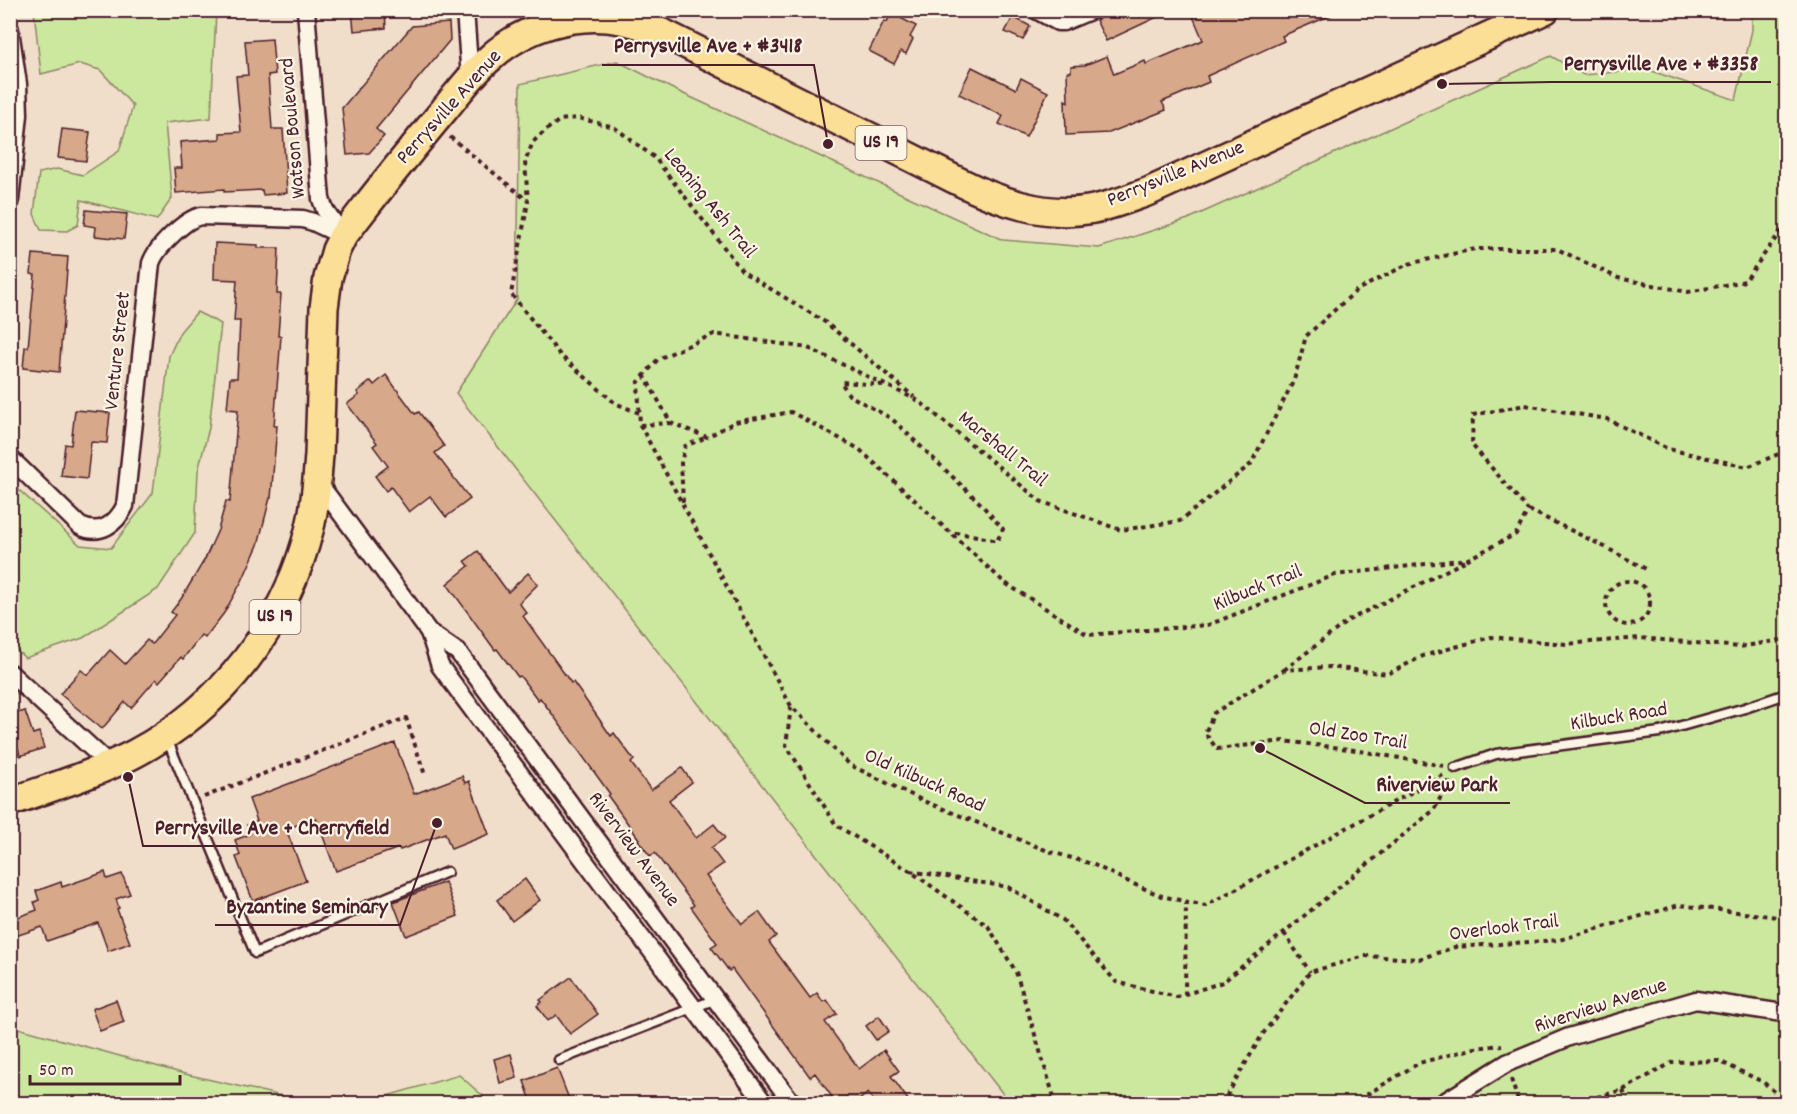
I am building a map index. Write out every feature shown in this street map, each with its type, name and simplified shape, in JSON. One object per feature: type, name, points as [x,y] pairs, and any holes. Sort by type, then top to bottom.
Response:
[{"type":"main road","name":"Perrysville Avenue","points":[[10,802],[110,765],[165,735],[200,709],[218,692],[266,633],[286,597],[299,566],[310,525],[317,481],[325,293],[331,263],[343,236],[470,79],[490,58],[529,32],[559,22],[589,17],[619,20],[665,34],[993,198],[1032,208],[1069,211],[1088,210],[1109,205],[1150,190],[1532,18],[1545,10]]},
{"type":"street","name":"Watson Boulevard","points":[[306,10],[321,199],[325,210],[343,236]]},
{"type":"street","points":[[465,10],[470,79]]},
{"type":"street","points":[[1036,10],[1058,22],[1092,10]]},
{"type":"street","points":[[10,30],[18,84],[19,115],[10,200]]},
{"type":"street","name":"Venture Street","points":[[10,458],[80,526],[87,530],[105,529],[117,518],[125,506],[151,263],[157,251],[188,220],[201,216],[303,219],[343,236]]},
{"type":"street","name":"Riverview Avenue","points":[[317,481],[429,632],[440,666],[765,1104]]},
{"type":"street","name":"Riverview Avenue","points":[[429,632],[458,652],[793,1104]]},
{"type":"street","points":[[10,673],[110,765]]},
{"type":"street","name":"Riverview Avenue","points":[[1441,1104],[1507,1063],[1569,1038],[1696,1000],[1783,1013],[1786,1016]]},
{"type":"lane","name":"Kilbuck Road","points":[[1455,768],[1496,754],[1660,732],[1786,694]]},
{"type":"lane","points":[[165,735],[255,953],[447,872]]},
{"type":"lane","points":[[559,1060],[716,999]]},
{"type":"path","name":"Leaning Ash Trail","points":[[639,413],[615,403],[560,355],[511,294],[528,201],[525,162],[533,142],[560,120],[578,118],[614,127],[654,158],[743,272],[825,322],[919,401]]},
{"type":"path","points":[[433,123],[528,201]]},
{"type":"path","name":"Marshall Trail","points":[[644,375],[658,359],[714,334],[808,348],[919,401],[1040,501],[1121,530],[1180,521],[1251,464],[1294,380],[1306,336],[1357,290],[1408,264],[1475,249],[1557,249],[1618,278],[1688,292],[1744,281],[1786,224]]},
{"type":"path","points":[[671,423],[644,375],[638,383],[640,425],[791,706],[786,745],[836,825],[910,871],[988,926],[1016,972],[1056,1104]]},
{"type":"path","points":[[886,385],[841,382],[849,395],[892,419],[980,503],[1003,530],[997,541],[949,532]]},
{"type":"path","points":[[1646,569],[1599,543],[1528,510],[1472,444],[1473,415],[1525,405],[1607,419],[1668,449],[1747,467],[1786,451]]},
{"type":"path","name":"Kilbuck Trail","points":[[683,503],[681,463],[685,446],[735,422],[791,412],[859,449],[1005,584],[1088,635],[1208,625],[1335,574],[1468,559],[1516,534],[1528,510]]},
{"type":"path","points":[[640,425],[671,423],[707,437]]},
{"type":"path","points":[[1284,670],[1349,620],[1468,559]]},
{"type":"path","points":[[1628,581],[1636,583],[1647,593],[1649,608],[1641,620],[1627,625],[1620,624],[1608,614],[1606,599],[1614,586],[1628,581]]},
{"type":"path","name":"Old Zoo Trail","points":[[1455,768],[1349,749],[1283,741],[1217,749],[1205,733],[1214,713],[1284,670],[1330,667],[1388,674],[1423,656],[1491,637],[1566,645],[1640,638],[1740,647],[1786,639]]},
{"type":"path","name":"Old Kilbuck Road","points":[[791,706],[850,765],[926,802],[1048,851],[1092,864],[1162,896],[1205,906],[1455,768]]},
{"type":"path","points":[[192,801],[406,718],[425,775]]},
{"type":"path","points":[[910,871],[1008,886],[1064,920],[1116,982],[1177,997],[1223,982],[1434,810],[1455,768]]},
{"type":"path","points":[[1185,995],[1186,901]]},
{"type":"path","name":"Overlook Trail","points":[[1310,972],[1365,956],[1419,959],[1455,947],[1559,940],[1679,905],[1786,918]]},
{"type":"path","points":[[1222,1104],[1262,1035],[1310,972],[1284,933]]},
{"type":"path","points":[[1351,1104],[1419,1064],[1475,1048],[1510,1044]]},
{"type":"path","points":[[1571,1104],[1623,1090],[1673,1062],[1719,1061],[1763,1082],[1786,1101]]},
{"type":"path","points":[[1507,1063],[1519,1104]]},
{"type":"path","points":[[1623,1090],[1628,1104]]},
{"type":"green space","points":[[34,11],[216,11],[211,118],[165,123],[172,198],[157,220],[81,200],[78,225],[67,231],[41,230],[34,214],[39,173],[57,169],[83,175],[119,151],[133,106],[100,70],[80,64],[41,74]]},
{"type":"green space","points":[[1752,11],[1786,11],[1786,1103],[1010,1103],[456,393],[517,299],[520,84],[617,61],[675,90],[1003,240],[1099,248],[1188,219],[1551,56],[1584,75],[1646,69],[1736,100],[1752,30]]},
{"type":"green space","points":[[197,312],[221,324],[209,428],[198,471],[195,533],[158,589],[83,638],[25,658],[11,645],[11,483],[80,545],[111,548],[153,493],[169,356],[180,332]]},
{"type":"green space","points":[[11,1026],[185,1074],[313,1103],[11,1103]]},
{"type":"green space","points":[[459,1075],[491,1103],[363,1103]]},
{"type":"building","points":[[352,10],[385,10],[386,28],[354,31]]},
{"type":"building","points":[[1115,10],[1172,10],[1106,41],[1096,20]]},
{"type":"building","points":[[1201,10],[1341,11],[1282,36],[1284,41],[1207,76],[1209,82],[1162,102],[1166,110],[1109,133],[1066,135],[1067,72],[1071,72],[1071,66],[1085,65],[1107,56],[1114,74],[1145,61],[1146,64],[1203,40],[1192,14]]},
{"type":"building","points":[[891,13],[916,26],[910,37],[913,39],[906,54],[901,51],[894,64],[869,51],[884,21],[887,22]]},
{"type":"building","points":[[1013,17],[1030,26],[1023,40],[1005,32]]},
{"type":"building","points":[[449,23],[450,40],[376,129],[384,136],[369,153],[347,155],[342,108],[412,26]]},
{"type":"building","points":[[272,39],[275,74],[268,75],[272,129],[283,129],[287,193],[263,195],[262,190],[224,192],[224,189],[176,193],[174,168],[182,168],[180,142],[220,139],[220,133],[241,132],[236,76],[248,75],[245,41]]},
{"type":"building","points":[[972,67],[1016,89],[1021,78],[1048,92],[1026,137],[999,124],[1003,116],[959,94]]},
{"type":"building","points":[[62,129],[90,132],[86,161],[58,158]]},
{"type":"building","points":[[86,210],[127,214],[124,239],[95,236],[96,227],[84,225]]},
{"type":"building","points":[[215,243],[279,248],[277,294],[281,294],[278,336],[281,336],[271,498],[258,545],[224,613],[205,638],[201,635],[183,659],[181,657],[159,682],[156,679],[131,708],[125,702],[102,729],[60,694],[81,670],[88,675],[110,650],[125,664],[147,640],[152,644],[175,615],[171,612],[205,559],[218,530],[226,501],[230,502],[238,410],[227,409],[230,378],[237,378],[240,321],[234,321],[237,280],[214,279]]},
{"type":"building","points":[[33,254],[68,257],[59,372],[23,368],[25,347],[28,347],[35,275],[31,274]]},
{"type":"building","points":[[386,375],[415,414],[419,412],[444,446],[435,453],[470,499],[446,517],[430,496],[409,512],[391,487],[386,491],[375,476],[388,466],[373,446],[377,443],[347,404],[359,395],[357,392],[371,381],[374,385]]},
{"type":"building","points":[[75,410],[110,413],[107,443],[91,442],[87,479],[61,476],[65,444],[71,445]]},
{"type":"building","points":[[478,551],[508,592],[528,573],[538,584],[519,603],[527,613],[523,616],[571,683],[573,682],[611,736],[614,733],[634,760],[631,763],[651,790],[682,768],[692,782],[669,800],[696,838],[714,824],[725,838],[711,848],[723,864],[706,876],[742,924],[759,912],[776,936],[769,942],[810,998],[817,993],[823,1002],[827,1000],[837,1014],[825,1022],[859,1069],[884,1050],[899,1071],[891,1076],[911,1104],[876,1104],[868,1093],[854,1104],[837,1104],[815,1073],[810,1077],[732,969],[729,971],[711,947],[717,943],[691,907],[694,905],[655,853],[650,856],[608,796],[610,794],[553,715],[520,676],[518,677],[497,649],[495,650],[447,584],[469,566],[465,561]]},
{"type":"building","points":[[25,711],[33,734],[39,732],[44,748],[20,756],[18,748],[10,751],[10,715]]},
{"type":"building","points":[[395,743],[414,794],[462,776],[465,783],[469,781],[489,834],[451,849],[445,833],[336,871],[316,818],[286,829],[306,881],[253,901],[236,857],[240,855],[235,840],[250,834],[247,825],[257,821],[249,799]]},
{"type":"building","points":[[105,872],[107,879],[122,874],[130,894],[116,899],[119,908],[117,909],[130,943],[108,951],[98,923],[47,941],[42,927],[10,938],[10,920],[37,910],[34,902],[39,900],[36,891],[61,882],[62,887]]},
{"type":"building","points":[[525,879],[540,900],[512,921],[497,900]]},
{"type":"building","points":[[445,882],[458,916],[406,936],[393,902]]},
{"type":"building","points":[[571,977],[598,1014],[570,1034],[556,1015],[548,1021],[537,1006],[542,1002],[540,1000]]},
{"type":"building","points":[[116,1000],[124,1022],[100,1031],[92,1009]]},
{"type":"building","points":[[879,1016],[889,1031],[876,1040],[866,1026]]},
{"type":"building","points":[[511,1054],[517,1078],[500,1083],[494,1059]]},
{"type":"building","points":[[557,1068],[571,1104],[532,1104],[524,1081]]},
{"type":"place","name":"Perrysville Ave + #3358","points":[[1442,84]]},
{"type":"place","name":"Perrysville Ave + #3418","points":[[828,144]]},
{"type":"place","name":"Riverview Park","points":[[1260,748]]},
{"type":"place","name":"Perrysville Ave + Cherryfield","points":[[128,777]]},
{"type":"place","name":"Byzantine Seminary","points":[[437,823]]}]
